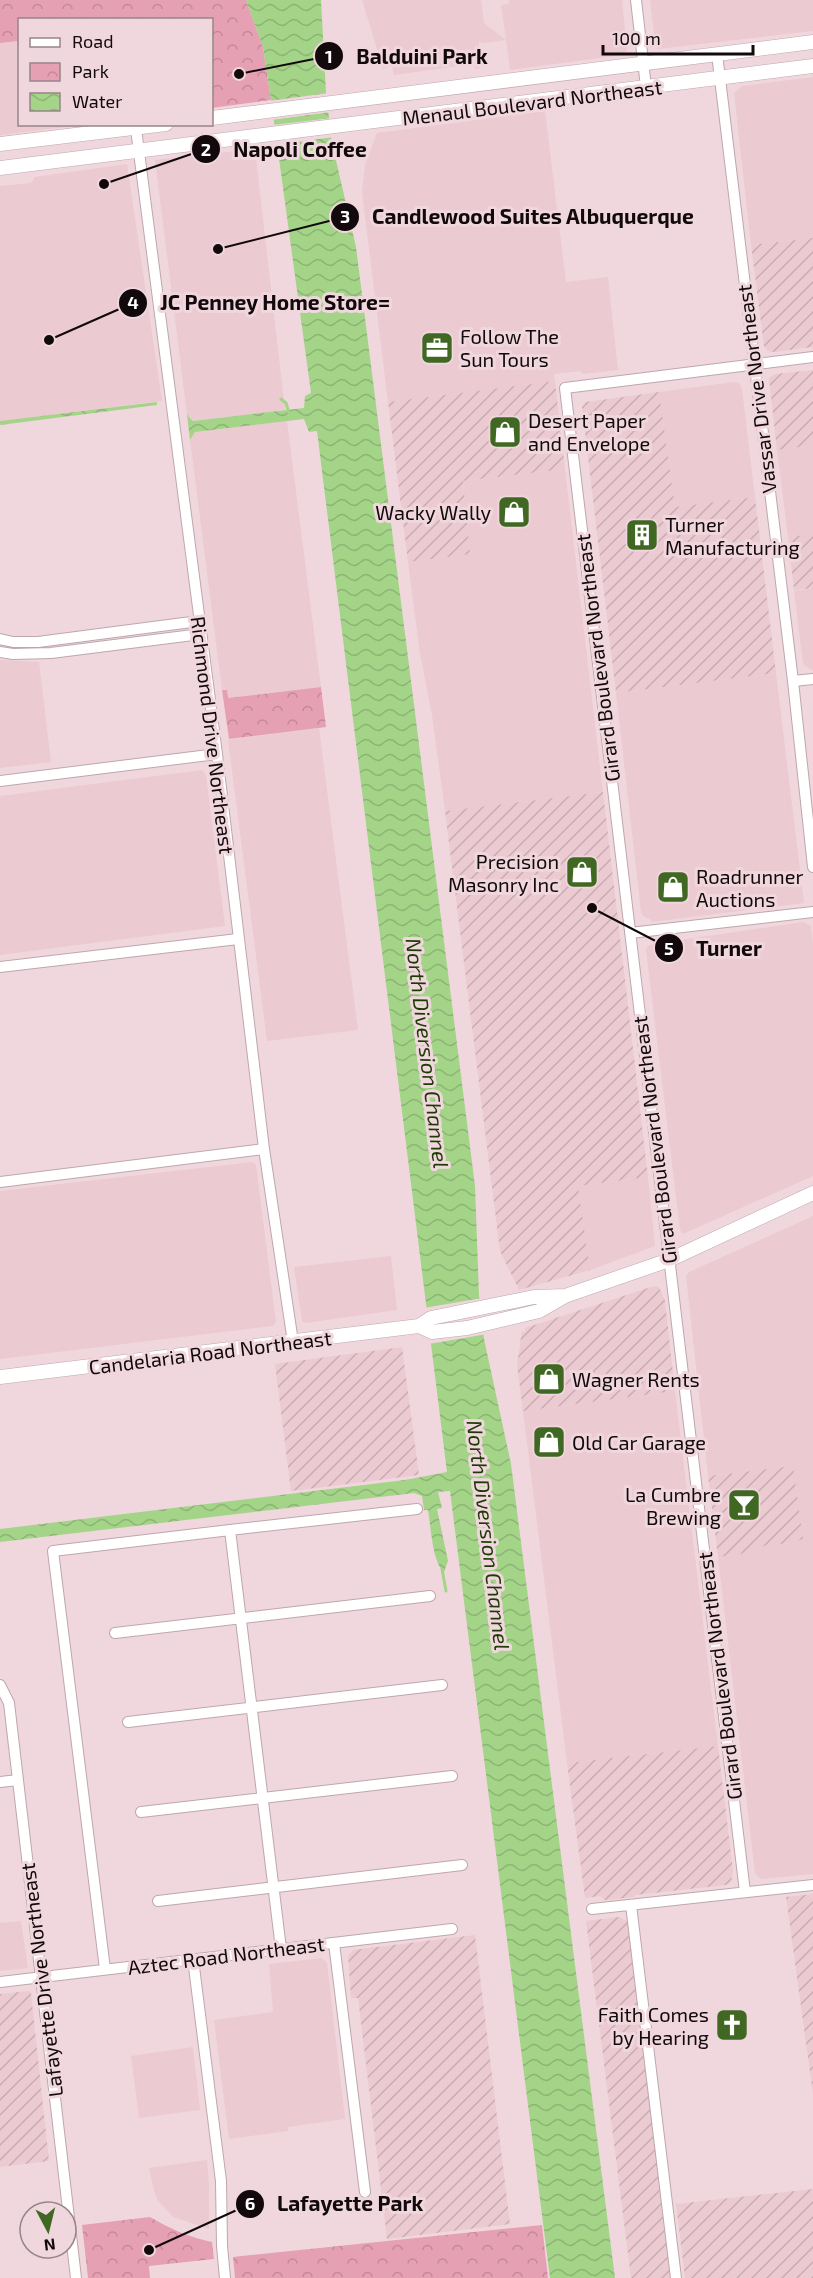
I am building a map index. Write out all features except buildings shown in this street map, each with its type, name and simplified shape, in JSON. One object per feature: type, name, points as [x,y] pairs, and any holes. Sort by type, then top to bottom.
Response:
[{"type":"main road","name":"Menaul Boulevard Northeast","points":[[213,118],[813,42]]},
{"type":"main road","name":"Menaul Boulevard Northeast","points":[[0,168],[813,66]]},
{"type":"main road","points":[[0,144],[154,126]]},
{"type":"main road","name":"Candelaria Road Northeast","points":[[419,1326],[432,1332],[539,1311],[564,1296],[669,1260],[813,1193]]},
{"type":"main road","name":"Candelaria Road Northeast","points":[[0,1377],[419,1326],[432,1318],[534,1297],[564,1296]]},
{"type":"street","points":[[636,0],[646,87]]},
{"type":"street","name":"Vassar Drive Northeast","points":[[717,54],[793,681],[813,867]]},
{"type":"street","name":"Richmond Drive Northeast","points":[[136,129],[217,754],[264,1149],[293,1342]]},
{"type":"street","points":[[753,364],[813,357]]},
{"type":"street","name":"Girard Boulevard Northeast","points":[[745,1892],[565,388],[753,364]]},
{"type":"street","points":[[0,639],[13,642],[38,642],[199,621]]},
{"type":"street","points":[[0,652],[51,653],[201,634]]},
{"type":"street","points":[[793,681],[813,679]]},
{"type":"street","points":[[0,781],[217,754]]},
{"type":"street","points":[[630,933],[813,912]]},
{"type":"street","points":[[0,967],[238,939]]},
{"type":"street","points":[[0,1182],[264,1149]]},
{"type":"street","points":[[105,1969],[53,1551],[417,1509]]},
{"type":"street","points":[[230,1530],[281,1949]]},
{"type":"street","points":[[115,1633],[430,1596]]},
{"type":"street","name":"Lafayette Drive Northeast","points":[[0,1685],[9,1703],[76,2278]]},
{"type":"street","points":[[128,1722],[442,1685]]},
{"type":"street","points":[[141,1812],[452,1776]]},
{"type":"street","points":[[0,1782],[18,1780]]},
{"type":"street","points":[[158,1901],[462,1865]]},
{"type":"street","points":[[592,1909],[813,1885]]},
{"type":"street","points":[[631,1905],[676,2278]]},
{"type":"street","name":"Aztec Road Northeast","points":[[0,1982],[452,1929]]},
{"type":"street","points":[[334,1943],[365,2192]]},
{"type":"street","points":[[193,1959],[221,2181],[225,2278]]},
{"type":"shaded area","points":[[362,0],[481,0],[484,23],[506,40],[479,42],[480,68],[475,69],[474,64],[394,75],[392,66],[383,69]]},
{"type":"shaded area","points":[[509,0],[622,0],[627,51],[622,55],[510,70],[501,5],[509,4]]},
{"type":"shaded area","points":[[650,0],[813,0],[813,31],[658,49]]},
{"type":"shaded area","points":[[18,41],[18,126],[73,126],[0,135],[0,43]]},
{"type":"shaded area","points":[[813,77],[813,238],[751,245],[734,93],[742,86]]},
{"type":"shaded area","points":[[545,111],[566,282],[608,277],[618,370],[583,374],[580,371],[554,374],[555,381],[388,402],[362,192],[365,165],[377,133]]},
{"type":"shaded area","points":[[255,149],[285,410],[193,421],[187,415],[155,160]]},
{"type":"shaded area","points":[[127,164],[162,401],[0,421],[0,186],[31,183],[35,177]]},
{"type":"shaded area","points":[[813,238],[813,347],[768,351],[764,346],[751,245]]},
{"type":"shaded area","points":[[813,370],[813,445],[777,450],[769,378],[775,374]]},
{"type":"shaded area","points":[[555,381],[565,469],[463,481],[470,554],[408,562],[388,402]]},
{"type":"shaded area","points":[[739,383],[742,389],[755,497],[675,507],[659,392]]},
{"type":"shaded area","points":[[659,392],[675,507],[755,497],[776,673],[616,693],[582,407],[586,402]]},
{"type":"shaded area","points":[[287,421],[321,687],[228,698],[225,689],[222,690],[190,440],[195,432]]},
{"type":"shaded area","points":[[813,445],[813,534],[788,537],[777,450]]},
{"type":"shaded area","points":[[565,469],[603,792],[445,811],[408,562],[470,554],[463,481]]},
{"type":"shaded area","points":[[813,534],[813,588],[794,590],[788,537]]},
{"type":"shaded area","points":[[813,588],[813,670],[811,670],[803,664],[794,591]]},
{"type":"shaded area","points":[[0,660],[39,662],[51,762],[0,768]]},
{"type":"shaded area","points":[[776,673],[804,903],[651,922],[641,912],[616,693]]},
{"type":"shaded area","points":[[319,728],[358,1030],[267,1041],[228,740]]},
{"type":"shaded area","points":[[202,770],[206,775],[225,926],[0,955],[0,796]]},
{"type":"shaded area","points":[[603,792],[648,1177],[578,1186],[590,1270],[519,1290],[500,1251],[445,811]]},
{"type":"shaded area","points":[[804,922],[811,926],[813,944],[813,1176],[683,1234],[680,1230],[646,950],[653,944]]},
{"type":"shaded area","points":[[252,1162],[256,1165],[276,1322],[273,1326],[0,1359],[0,1191]]},
{"type":"shaded area","points":[[648,1177],[655,1246],[590,1270],[578,1186]]},
{"type":"shaded area","points":[[813,1216],[813,1874],[761,1879],[755,1873],[718,1557],[752,1552],[753,1547],[791,1543],[793,1466],[708,1476],[686,1276],[689,1272]]},
{"type":"shaded area","points":[[391,1256],[397,1310],[306,1323],[302,1321],[294,1267]]},
{"type":"shaded area","points":[[654,1286],[659,1287],[665,1301],[675,1391],[523,1411],[517,1365],[522,1331],[525,1332],[525,1328]]},
{"type":"shaded area","points":[[402,1347],[419,1475],[291,1491],[275,1364]]},
{"type":"shaded area","points":[[675,1391],[718,1746],[567,1763],[523,1411]]},
{"type":"shaded area","points":[[793,1466],[803,1539],[791,1543],[753,1547],[753,1552],[718,1557],[708,1476]]},
{"type":"shaded area","points":[[718,1746],[733,1871],[731,1882],[726,1885],[635,1895],[634,1897],[605,1900],[600,1896],[585,1898],[567,1763]]},
{"type":"shaded area","points":[[813,1894],[813,2094],[786,1897]]},
{"type":"shaded area","points":[[619,1917],[628,1922],[672,2278],[631,2278],[586,1921]]},
{"type":"shaded area","points":[[21,1921],[28,1968],[0,1971],[0,1923]]},
{"type":"shaded area","points":[[475,1935],[510,2224],[387,2239],[358,1998],[351,1998],[348,1956],[353,1950]]},
{"type":"shaded area","points":[[322,1958],[327,1963],[345,2119],[288,2127],[288,2131],[229,2139],[214,2020],[273,2012],[269,1964]]},
{"type":"shaded area","points":[[29,1991],[49,2161],[0,2167],[0,1994]]},
{"type":"shaded area","points":[[193,2047],[200,2110],[139,2118],[131,2056]]},
{"type":"shaded area","points":[[207,2160],[209,2229],[173,2217],[158,2201],[149,2168]]},
{"type":"shaded area","points":[[813,2189],[813,2278],[685,2278],[676,2204]]},
{"type":"green space","points":[[0,0],[246,0],[263,47],[271,100],[213,108],[213,18],[18,18],[18,41],[0,43]]},
{"type":"green space","points":[[321,687],[326,727],[229,739],[222,690],[227,690],[228,698]]},
{"type":"green space","points":[[150,2217],[180,2232],[212,2242],[214,2259],[149,2266],[150,2278],[88,2278],[82,2225]]},
{"type":"green space","points":[[542,2225],[548,2278],[235,2278],[233,2257]]},
{"type":"water","name":"North Diversion Channel","points":[[246,0],[321,0],[326,93],[332,143],[356,247],[475,1186],[479,1296],[484,1339],[511,1464],[615,2278],[550,2278],[450,1491],[438,1492],[442,1508],[437,1509],[448,1561],[444,1572],[434,1552],[428,1510],[424,1510],[422,1496],[414,1493],[0,1542],[0,1529],[405,1480],[447,1472],[317,431],[309,432],[304,419],[195,432],[190,440],[187,415],[193,421],[304,408],[305,396],[311,393],[263,47]]},
{"type":"water","points":[[157,402],[157,405],[0,425],[0,421]]},
{"type":"pier","points":[[329,93],[331,112],[271,120],[268,101]]},
{"type":"pier","points":[[332,118],[334,137],[275,145],[272,125]]},
{"type":"pier","points":[[482,1298],[487,1334],[429,1344],[424,1308]]},
{"type":"waterway","points":[[281,399],[286,403],[289,413]]},
{"type":"waterway","points":[[442,1569],[446,1591]]},
{"type":"place","name":"Balduini Park","points":[[239,74]]},
{"type":"place","name":"Napoli Coffee","points":[[104,184]]},
{"type":"place","name":"Candlewood Suites Albuquerque","points":[[218,249]]},
{"type":"place","name":"JC Penney Home Store=","points":[[49,340]]},
{"type":"place","name":"Follow The Sun Tours","points":[[437,348]]},
{"type":"place","name":"Desert Paper and Envelope","points":[[505,432]]},
{"type":"place","name":"Wacky Wally","points":[[514,512]]},
{"type":"place","name":"Turner Manufacturing","points":[[642,535]]},
{"type":"place","name":"Precision Masonry Inc","points":[[582,872]]},
{"type":"place","name":"Roadrunner Auctions","points":[[673,887]]},
{"type":"place","name":"Turner","points":[[592,908]]},
{"type":"place","name":"Wagner Rents","points":[[549,1379]]},
{"type":"place","name":"Old Car Garage","points":[[549,1442]]},
{"type":"place","name":"La Cumbre Brewing","points":[[744,1505]]},
{"type":"place","name":"Faith Comes by Hearing","points":[[732,2025]]},
{"type":"place","name":"Lafayette Park","points":[[149,2250]]}]
